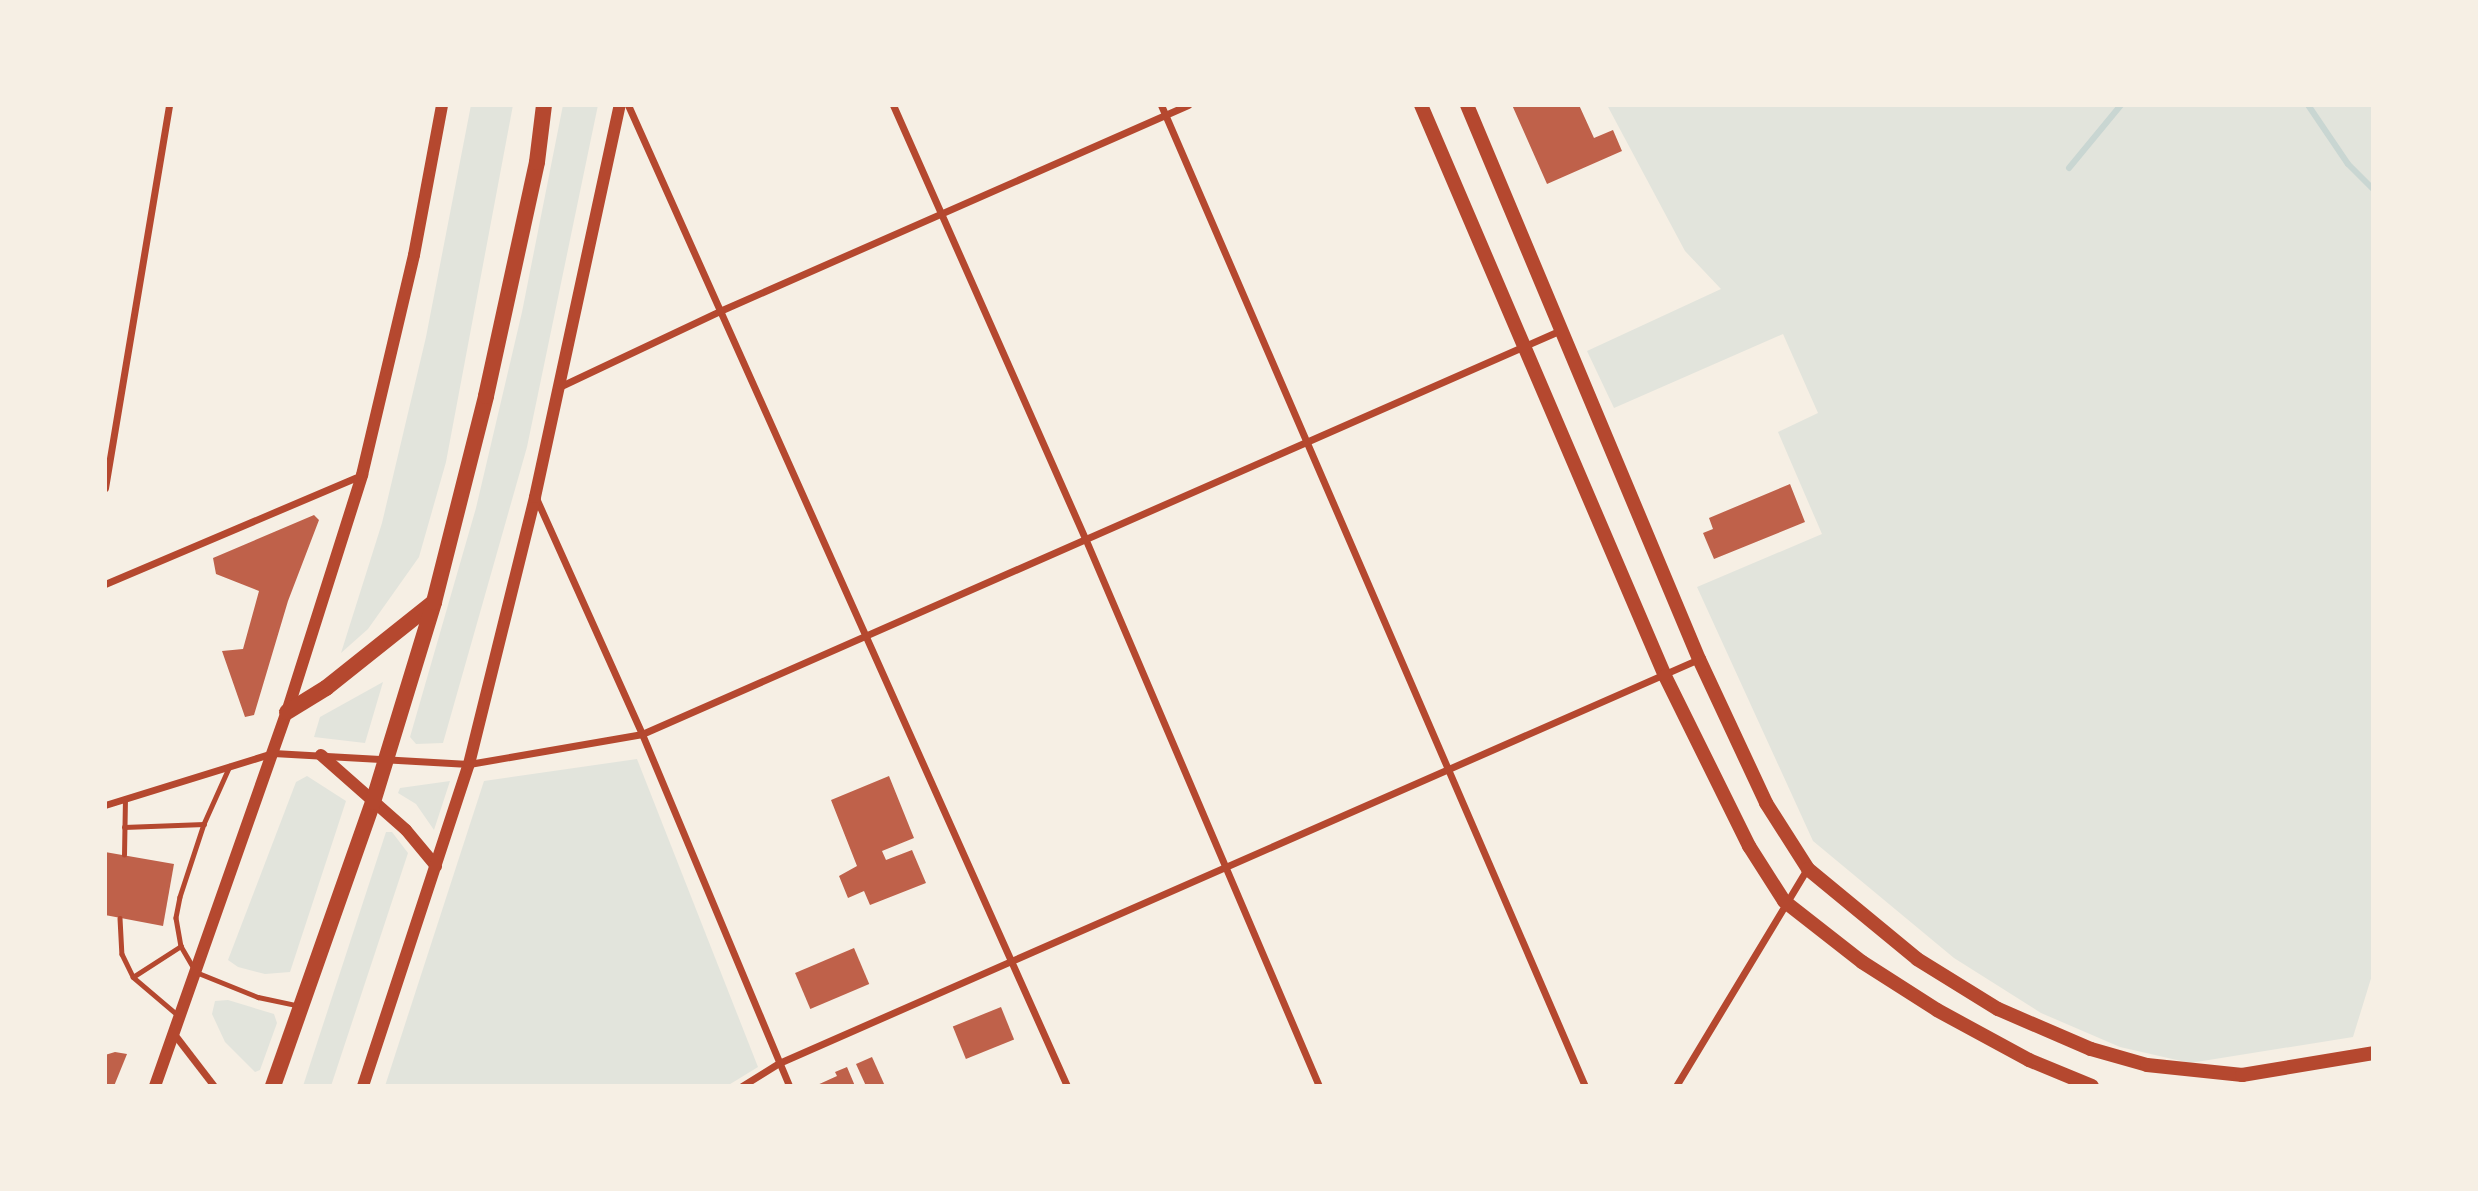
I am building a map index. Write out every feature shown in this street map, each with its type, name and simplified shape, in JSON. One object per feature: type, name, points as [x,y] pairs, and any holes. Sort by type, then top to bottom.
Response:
[{"type":"highway","points":[[273,1086],[373,802],[434,602],[486,396],[537,162],[544,105]]},
{"type":"highway","points":[[287,712],[326,688],[434,602]]},
{"type":"main road","points":[[1421,105],[1665,676],[1749,846],[1784,901],[1863,962],[1937,1010],[2029,1060],[2092,1086]]},
{"type":"main road","points":[[1466,105],[1699,659],[1766,803],[1808,869],[1917,959],[2046,1033],[2147,1065],[2243,1080],[2373,1053]]},
{"type":"street","points":[[105,488],[107,463],[169,105]]},
{"type":"street","points":[[155,1086],[287,712],[362,475],[414,256],[442,105]]},
{"type":"street","points":[[363,1086],[469,764],[535,497],[620,105]]},
{"type":"street","points":[[628,105],[1013,960],[1067,1086]]},
{"type":"street","points":[[893,105],[1085,538],[1319,1086]]},
{"type":"street","points":[[1161,105],[1304,440],[1451,768],[1585,1086]]},
{"type":"street","points":[[558,387],[940,212],[1188,105]]},
{"type":"street","points":[[105,805],[232,762],[273,753],[469,764],[642,734],[1304,440],[1561,330]]},
{"type":"street","points":[[105,583],[362,475]]},
{"type":"street","points":[[535,497],[642,734],[789,1086]]},
{"type":"street","points":[[742,1086],[779,1063],[1699,659]]},
{"type":"street","points":[[321,755],[406,830],[436,866]]},
{"type":"street","points":[[1676,1086],[1784,901],[1808,869]]},
{"type":"street","points":[[174,1034],[215,1086]]},
{"type":"lane","points":[[232,762],[204,824],[180,897],[176,918],[181,946],[196,972],[258,997],[303,1006]]},
{"type":"lane","points":[[124,855],[125,799]]},
{"type":"lane","points":[[124,827],[204,824]]},
{"type":"lane","points":[[120,918],[122,954],[133,976],[180,1016]]},
{"type":"lane","points":[[133,976],[181,946]]},
{"type":"shaded area","points":[[471,105],[513,105],[446,462],[419,557],[368,629],[341,653],[382,523],[426,337]]},
{"type":"shaded area","points":[[563,105],[598,105],[527,447],[443,743],[416,744],[410,737],[476,508],[522,312]]},
{"type":"shaded area","points":[[1607,105],[2373,105],[2373,972],[2353,1037],[2190,1063],[2120,1047],[2041,1013],[1954,958],[1813,841],[1697,587],[1822,534],[1778,432],[1818,413],[1783,334],[1614,408],[1587,351],[1721,289],[1685,251]]},
{"type":"shaded area","points":[[383,682],[365,743],[314,737],[320,717]]},
{"type":"shaded area","points":[[637,759],[758,1067],[727,1086],[385,1086],[484,781]]},
{"type":"shaded area","points":[[307,776],[346,801],[290,972],[265,974],[238,967],[228,960],[296,782]]},
{"type":"shaded area","points":[[450,781],[434,830],[416,804],[398,793],[400,788]]},
{"type":"shaded area","points":[[386,832],[392,832],[408,853],[331,1086],[303,1086]]},
{"type":"shaded area","points":[[228,1000],[274,1014],[277,1023],[260,1070],[255,1072],[225,1042],[212,1014],[215,1001]]},
{"type":"building","points":[[1512,105],[1579,105],[1594,138],[1613,130],[1622,151],[1547,184]]},
{"type":"building","points":[[1790,484],[1805,522],[1714,559],[1703,533],[1713,529],[1709,518]]},
{"type":"building","points":[[314,515],[319,520],[288,601],[254,715],[245,717],[222,651],[243,649],[259,591],[216,574],[213,558]]},
{"type":"building","points":[[889,776],[914,838],[882,851],[886,860],[912,850],[926,883],[870,905],[864,891],[848,898],[839,876],[857,866],[831,800]]},
{"type":"building","points":[[105,852],[174,864],[163,926],[105,915]]},
{"type":"building","points":[[854,948],[869,984],[810,1009],[795,973]]},
{"type":"building","points":[[1001,1007],[1014,1039],[966,1059],[953,1026]]},
{"type":"building","points":[[115,1052],[127,1054],[114,1086],[105,1086],[105,1055]]},
{"type":"building","points":[[872,1057],[885,1086],[866,1086],[856,1064]]},
{"type":"building","points":[[847,1067],[855,1086],[815,1086],[837,1076],[835,1072]]},
{"type":"waterway","points":[[2069,168],[2121,105]]},
{"type":"waterway","points":[[2308,105],[2348,164],[2373,189]]}]
